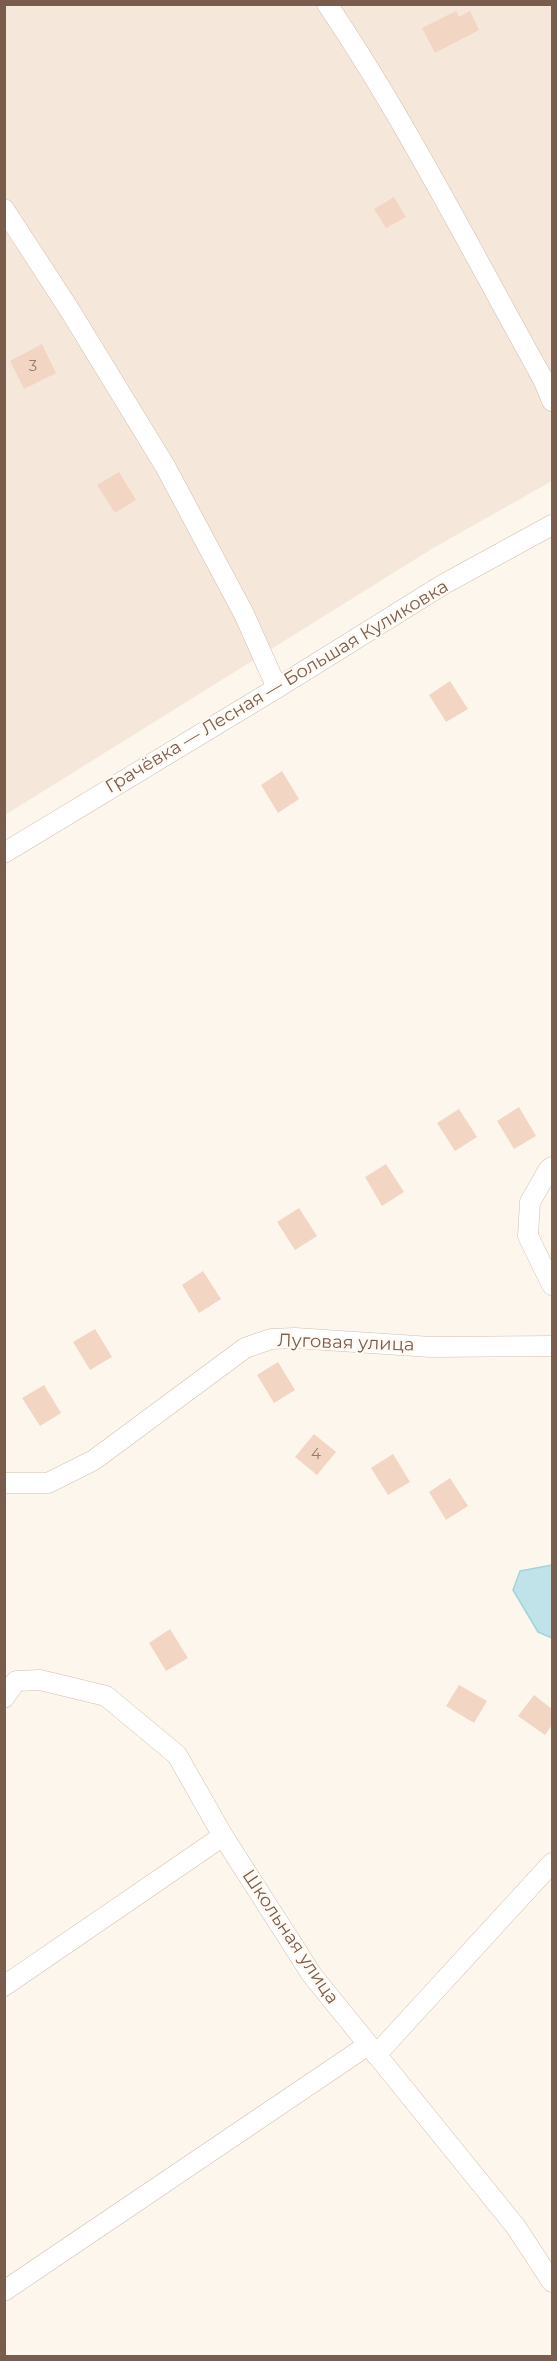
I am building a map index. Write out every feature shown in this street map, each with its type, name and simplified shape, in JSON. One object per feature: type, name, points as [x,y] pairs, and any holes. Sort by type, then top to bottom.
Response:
[{"type":"street","points":[[327,4],[390,103],[543,379],[552,401]]},
{"type":"street","points":[[4,209],[75,318],[165,466],[244,614],[277,688]]},
{"type":"street","name":"Грачёвка — Лесная — Большая Куликовка","points":[[4,853],[444,584],[552,525]]},
{"type":"street","points":[[552,1167],[530,1202],[528,1236],[552,1285]]},
{"type":"street","name":"Луговая улица","points":[[4,1483],[48,1484],[94,1460],[245,1348],[271,1339],[295,1338],[431,1347],[552,1346]]},
{"type":"street","points":[[4,1698],[10,1675]]},
{"type":"street","name":"Школьная улица","points":[[10,1675],[106,1696],[177,1755],[223,1836],[312,1975],[516,2227],[552,2282]]},
{"type":"street","points":[[4,1986],[223,1836]]},
{"type":"street","points":[[4,2291],[372,2050],[552,1863]]},
{"type":"shaded area","points":[[5,5],[552,5],[552,481],[435,547],[5,815]]},
{"type":"water","points":[[552,1565],[552,1638],[538,1632],[513,1590],[520,1571]]},
{"type":"building","points":[[456,11],[459,17],[470,11],[479,30],[435,53],[422,28]]},
{"type":"building","points":[[394,197],[406,217],[386,228],[374,209]]},
{"type":"building","points":[[42,344],[56,373],[24,389],[10,361]]},
{"type":"building","points":[[119,472],[136,500],[115,513],[97,485]]},
{"type":"building","points":[[450,681],[468,709],[446,722],[429,695]]},
{"type":"building","points":[[282,771],[299,799],[278,813],[261,785]]},
{"type":"building","points":[[519,1107],[536,1136],[514,1149],[497,1121]]},
{"type":"building","points":[[459,1109],[477,1137],[455,1151],[437,1123]]},
{"type":"building","points":[[386,1164],[404,1192],[382,1206],[365,1177]]},
{"type":"building","points":[[299,1208],[317,1236],[295,1250],[277,1222]]},
{"type":"building","points":[[203,1271],[221,1299],[199,1313],[182,1285]]},
{"type":"building","points":[[95,1329],[112,1357],[90,1370],[73,1342]]},
{"type":"building","points":[[278,1362],[295,1390],[274,1403],[257,1375]]},
{"type":"building","points":[[44,1385],[61,1413],[40,1426],[22,1398]]},
{"type":"building","points":[[314,1434],[336,1452],[317,1475],[295,1457]]},
{"type":"building","points":[[393,1454],[410,1482],[388,1495],[371,1468]]},
{"type":"building","points":[[450,1478],[468,1506],[446,1520],[429,1492]]},
{"type":"building","points":[[170,1629],[188,1658],[166,1671],[149,1643]]},
{"type":"building","points":[[459,1685],[487,1701],[474,1723],[446,1706]]},
{"type":"building","points":[[534,1695],[552,1709],[552,1725],[545,1735],[518,1716]]}]
